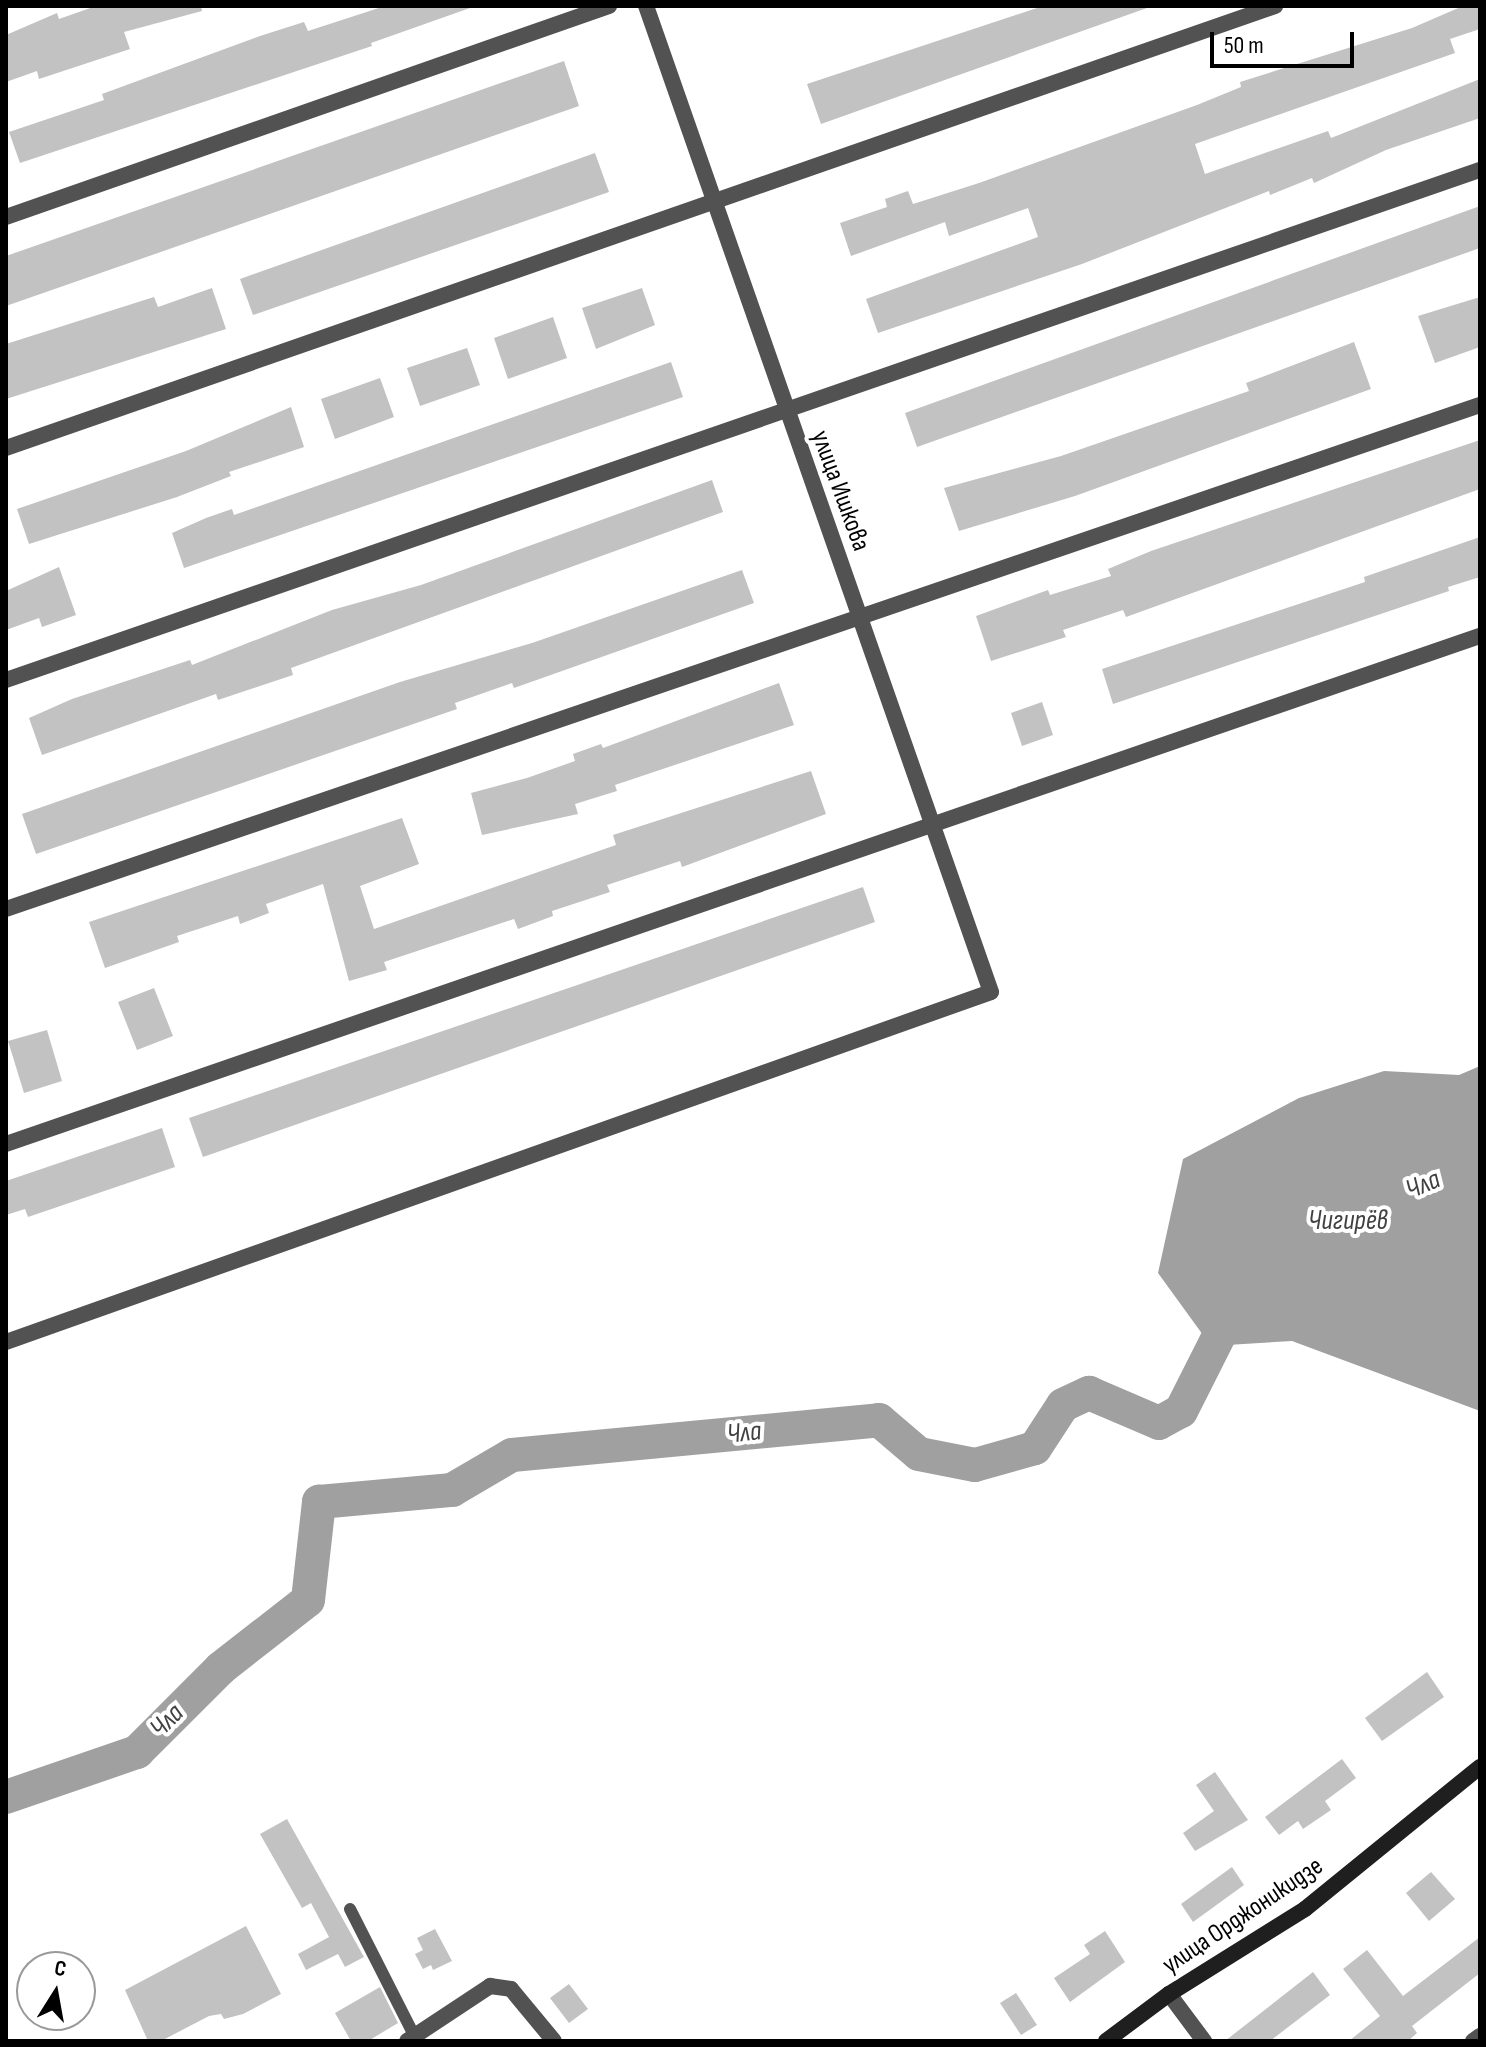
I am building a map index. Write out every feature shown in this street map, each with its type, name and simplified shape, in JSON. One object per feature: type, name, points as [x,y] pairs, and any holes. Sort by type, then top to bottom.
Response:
[{"type":"street","points":[[6,217],[609,6]]},
{"type":"street","name":"улица Ишкова","points":[[6,1342],[991,992],[646,6]]},
{"type":"street","points":[[6,448],[1275,6]]},
{"type":"street","points":[[6,680],[1480,170]]},
{"type":"street","points":[[6,909],[859,614],[1480,405]]},
{"type":"street","points":[[6,1144],[930,822],[1480,636]]},
{"type":"street","name":"улица Орджоникидзе","points":[[1106,2041],[1169,1994],[1305,1909],[1480,1767]]},
{"type":"street","points":[[410,2038],[490,1986],[511,1989],[554,2041]]},
{"type":"street","points":[[1169,1994],[1204,2041]]},
{"type":"street","points":[[1473,2041],[1480,2036]]},
{"type":"lane","points":[[350,1909],[410,2038]]},
{"type":"water","name":"Чигирёв","points":[[1480,1066],[1480,1411],[1292,1341],[1211,1346],[1158,1273],[1183,1159],[1299,1098],[1384,1071],[1459,1075]]},
{"type":"building","points":[[96,6],[201,6],[202,11],[124,32],[130,49],[39,79],[37,71],[6,82],[6,35],[57,13],[59,19]]},
{"type":"building","points":[[385,6],[470,8],[371,43],[372,46],[20,163],[9,132],[104,100],[102,94],[260,36],[304,22],[308,31]]},
{"type":"building","points":[[1043,6],[1147,8],[821,124],[807,84]]},
{"type":"building","points":[[1463,6],[1480,6],[1480,29],[1450,39],[1455,53],[1195,144],[1205,174],[1328,131],[1331,138],[1480,79],[1480,118],[1386,150],[1314,183],[1312,178],[1270,195],[1269,191],[1082,264],[878,333],[866,299],[1038,237],[1028,208],[949,236],[945,222],[851,256],[840,223],[887,207],[885,199],[908,191],[913,204],[979,183],[1197,105],[1241,87],[1240,82],[1412,28]]},
{"type":"building","points":[[564,61],[579,106],[6,306],[6,256]]},
{"type":"building","points":[[595,153],[609,192],[253,315],[240,279]]},
{"type":"building","points":[[1480,206],[1480,248],[917,447],[905,413]]},
{"type":"building","points":[[212,288],[226,329],[6,399],[6,344],[154,297],[158,307]]},
{"type":"building","points":[[642,288],[655,325],[596,349],[582,308]]},
{"type":"building","points":[[1480,297],[1480,347],[1435,363],[1418,316]]},
{"type":"building","points":[[553,317],[567,358],[508,379],[494,338]]},
{"type":"building","points":[[1354,342],[1371,389],[1075,496],[959,531],[944,488],[1061,456],[1249,391],[1246,383]]},
{"type":"building","points":[[467,348],[480,385],[420,406],[407,368]]},
{"type":"building","points":[[671,362],[683,397],[184,568],[172,533],[206,518],[232,509],[234,515]]},
{"type":"building","points":[[380,378],[394,417],[335,439],[321,399]]},
{"type":"building","points":[[291,407],[304,447],[229,472],[231,476],[177,497],[29,544],[17,509],[186,451]]},
{"type":"building","points":[[1480,440],[1480,489],[1126,617],[1123,610],[1063,630],[1066,637],[991,661],[976,616],[1048,590],[1050,595],[1111,576],[1108,569],[1151,551]]},
{"type":"building","points":[[712,480],[723,512],[291,668],[293,675],[218,700],[216,694],[42,755],[29,718],[72,699],[190,660],[192,665],[332,610],[421,585]]},
{"type":"building","points":[[1480,537],[1480,577],[1448,587],[1449,591],[1113,704],[1102,669],[1365,582],[1364,577]]},
{"type":"building","points":[[59,567],[76,615],[42,627],[39,618],[6,630],[6,591]]},
{"type":"building","points":[[742,570],[754,603],[514,688],[512,683],[455,703],[457,709],[36,854],[22,814],[400,682],[532,643]]},
{"type":"building","points":[[779,683],[794,725],[615,785],[617,791],[575,804],[578,814],[482,835],[471,793],[575,761],[573,754],[601,744],[603,748]]},
{"type":"building","points":[[1042,702],[1053,735],[1022,746],[1011,713]]},
{"type":"building","points":[[811,771],[826,814],[682,867],[680,861],[607,885],[610,892],[552,911],[553,916],[518,929],[514,919],[384,962],[387,970],[349,981],[323,884],[266,904],[269,913],[240,924],[238,916],[177,936],[179,942],[105,968],[89,922],[402,818],[419,864],[360,886],[374,929],[616,845],[613,835]]},
{"type":"building","points":[[863,887],[875,922],[203,1157],[189,1118]]},
{"type":"building","points":[[154,988],[173,1036],[137,1050],[118,1002]]},
{"type":"building","points":[[47,1030],[62,1081],[24,1093],[8,1041]]},
{"type":"building","points":[[162,1128],[175,1167],[28,1217],[25,1209],[6,1215],[6,1181]]},
{"type":"building","points":[[1427,1672],[1444,1697],[1382,1741],[1365,1718]]},
{"type":"building","points":[[1342,1759],[1356,1778],[1325,1801],[1331,1810],[1303,1829],[1298,1821],[1279,1835],[1265,1817]]},
{"type":"building","points":[[1215,1772],[1248,1820],[1195,1851],[1183,1833],[1214,1811],[1196,1785]]},
{"type":"building","points":[[287,1819],[364,1957],[345,1967],[338,1954],[306,1970],[298,1954],[329,1937],[311,1903],[302,1908],[260,1834]]},
{"type":"building","points":[[1232,1867],[1244,1885],[1193,1922],[1181,1904]]},
{"type":"building","points":[[1431,1872],[1455,1899],[1429,1921],[1406,1893]]},
{"type":"building","points":[[246,1926],[281,1994],[243,2014],[224,2019],[221,2014],[209,2016],[161,2041],[148,2041],[125,1990]]},
{"type":"building","points":[[435,1929],[452,1961],[433,1970],[431,1965],[423,1969],[415,1954],[423,1950],[417,1938]]},
{"type":"building","points":[[1105,1931],[1125,1962],[1070,2002],[1054,1978],[1090,1954],[1084,1945]]},
{"type":"building","points":[[1480,1937],[1480,1973],[1412,2026],[1417,2033],[1408,2041],[1349,2041],[1380,2016],[1343,1969],[1367,1950],[1403,1996]]},
{"type":"building","points":[[1313,1972],[1330,1995],[1270,2041],[1225,2041]]},
{"type":"building","points":[[569,1984],[588,2009],[569,2023],[550,1998]]},
{"type":"building","points":[[380,1987],[398,2023],[368,2041],[351,2041],[335,2013]]},
{"type":"building","points":[[1016,1993],[1037,2025],[1021,2035],[1000,2003]]},
{"type":"waterway","name":"Чла","points":[[6,1797],[137,1752],[221,1668],[308,1600],[319,1502],[452,1490],[512,1455],[879,1420],[919,1454],[975,1465],[1035,1448],[1063,1405],[1089,1393],[1159,1423],[1181,1411],[1234,1306]]}]
